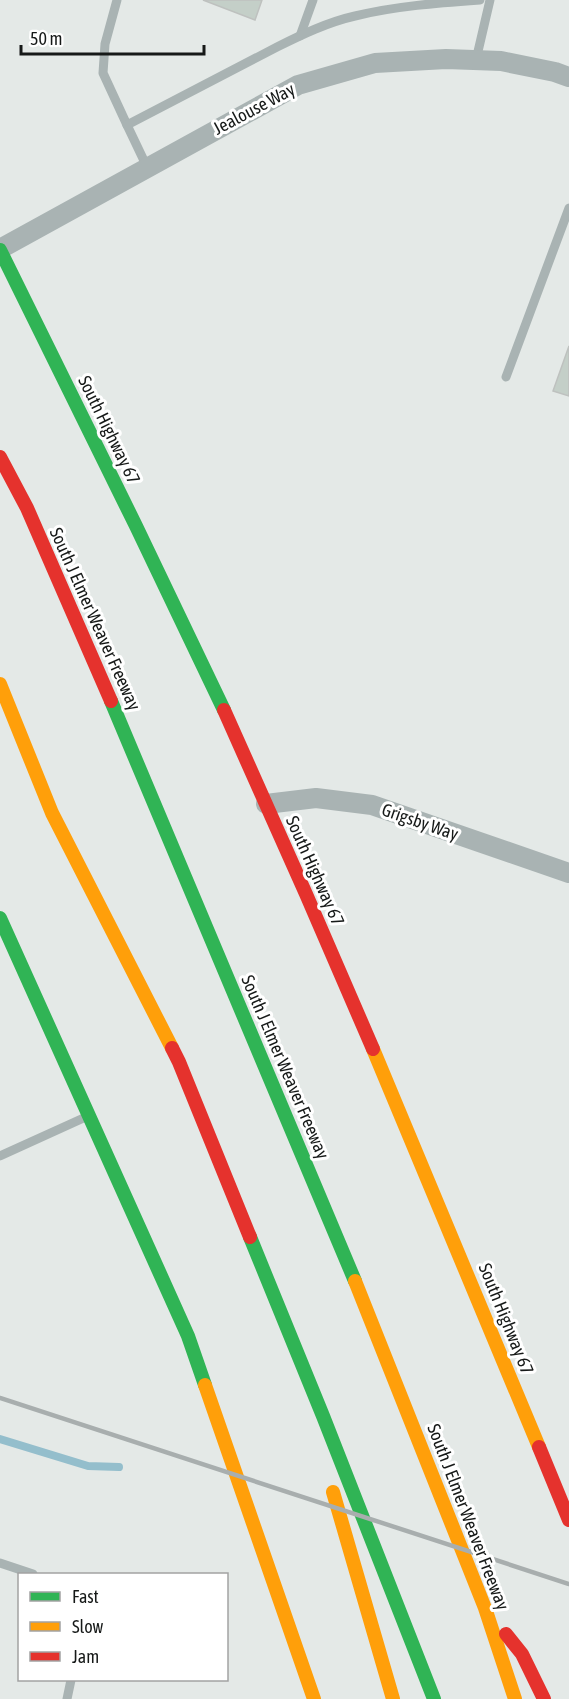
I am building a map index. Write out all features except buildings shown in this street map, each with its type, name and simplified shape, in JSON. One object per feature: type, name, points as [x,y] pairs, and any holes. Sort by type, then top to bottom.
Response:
[{"type":"main road","name":"South Highway 67","points":[[0,249],[154,564],[266,804],[406,1124],[569,1520]]},
{"type":"main road","name":"South J Elmer Weaver Freeway","points":[[0,457],[27,508],[129,743],[374,1326],[485,1608],[515,1699]]},
{"type":"main road","points":[[0,684],[52,813],[179,1062],[323,1416],[434,1699]]},
{"type":"main road","points":[[0,918],[188,1335],[314,1699]]},
{"type":"main road","points":[[323,1416],[334,1499],[393,1699]]},
{"type":"main road","points":[[485,1608],[522,1654],[544,1699]]},
{"type":"street","name":"Jealouse Way","points":[[0,249],[298,84],[375,63],[446,59],[501,61],[569,76]]},
{"type":"street","name":"Grigsby Way","points":[[266,804],[316,798],[372,805],[569,873]]},
{"type":"lane","points":[[117,0],[105,44],[103,73],[147,167]]},
{"type":"lane","points":[[300,36],[313,0]]},
{"type":"lane","points":[[127,125],[300,36],[353,16],[421,4],[480,0]]},
{"type":"lane","points":[[476,60],[489,0]]},
{"type":"lane","points":[[506,377],[569,208]]},
{"type":"lane","points":[[0,1156],[89,1115]]},
{"type":"lane","points":[[0,1563],[28,1573]]},
{"type":"lane","points":[[67,1699],[71,1681]]},
{"type":"waterway","points":[[0,1439],[88,1466],[119,1467]]},
{"type":"railway","points":[[0,1398],[569,1584]]},
{"type":"traffic: fast","points":[[0,250],[224,710]]},
{"type":"traffic: fast","points":[[111,701],[355,1281]]},
{"type":"traffic: fast","points":[[0,918],[188,1336],[205,1385]]},
{"type":"traffic: fast","points":[[250,1237],[434,1699]]},
{"type":"traffic: slow","points":[[0,684],[52,813],[172,1048]]},
{"type":"traffic: slow","points":[[373,1049],[539,1447]]},
{"type":"traffic: slow","points":[[355,1281],[485,1608],[515,1699]]},
{"type":"traffic: slow","points":[[205,1385],[314,1699]]},
{"type":"traffic: slow","points":[[333,1492],[393,1699]]},
{"type":"traffic: jam","points":[[0,457],[27,508],[111,701]]},
{"type":"traffic: jam","points":[[224,710],[373,1049]]},
{"type":"traffic: jam","points":[[172,1048],[250,1237]]},
{"type":"traffic: jam","points":[[539,1447],[569,1520]]},
{"type":"traffic: jam","points":[[506,1634],[522,1654],[544,1699]]}]
